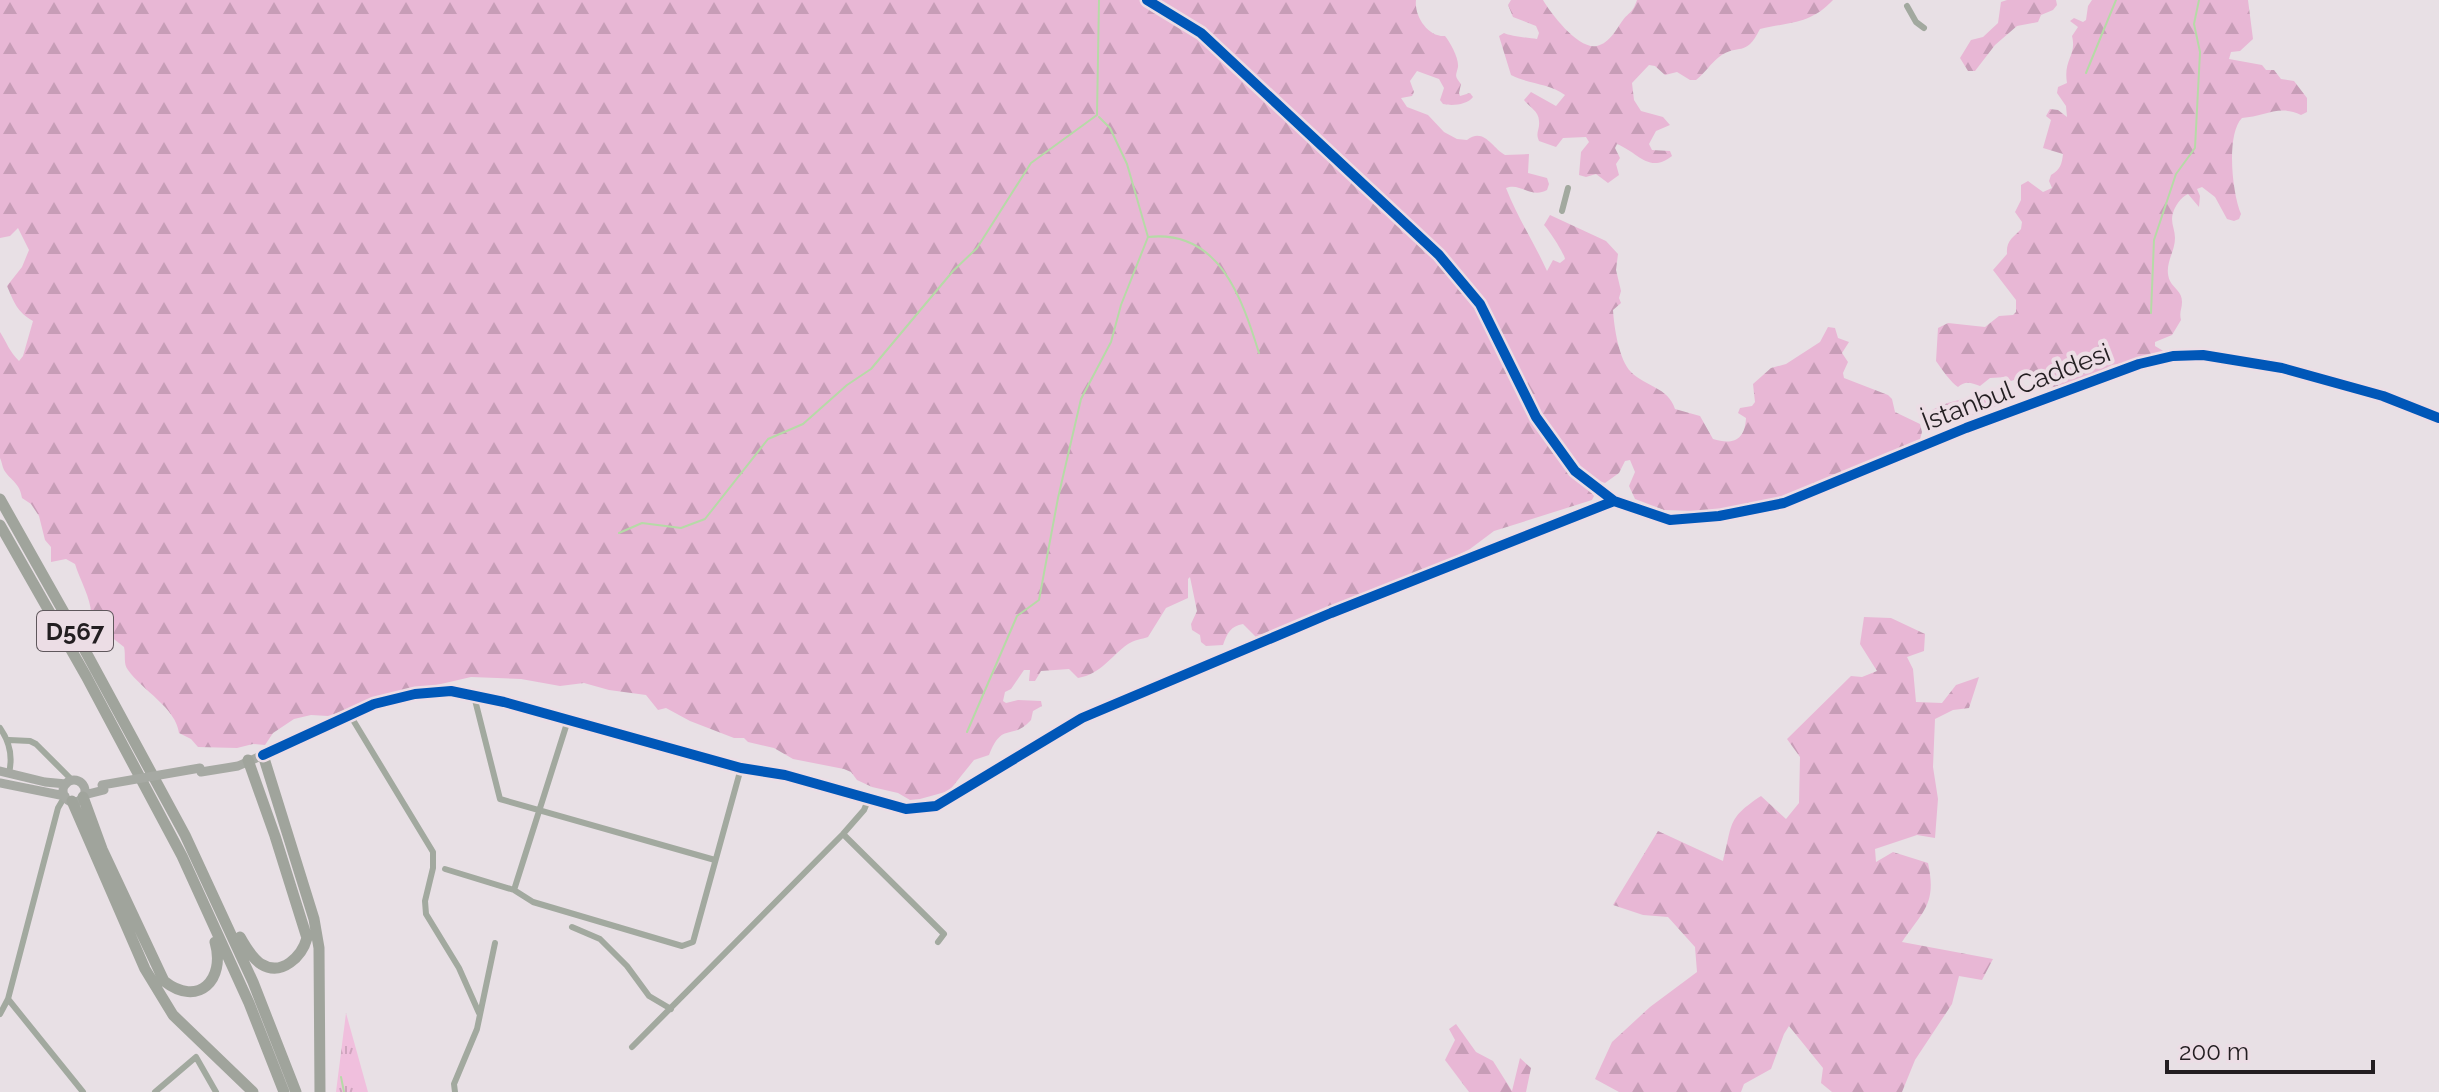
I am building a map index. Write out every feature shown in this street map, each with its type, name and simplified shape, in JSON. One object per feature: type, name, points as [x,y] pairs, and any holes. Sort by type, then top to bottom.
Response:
[{"type":"highway","name":"D567","points":[[0,499],[97,672],[216,897],[296,1092]]},
{"type":"highway","name":"D567","points":[[0,525],[86,676],[182,856],[249,1003],[284,1092]]},
{"type":"highway","points":[[263,755],[317,933],[320,1092]]},
{"type":"highway","points":[[216,897],[246,947],[261,964],[272,967],[284,965],[295,960],[303,950],[307,938],[304,926],[248,760]]},
{"type":"highway","points":[[76,797],[158,971],[164,981],[182,991],[201,989],[212,980],[219,968],[219,956],[203,903]]},
{"type":"highway","points":[[76,797],[145,969],[173,1015],[253,1092]]},
{"type":"main road","points":[[0,783],[76,797],[103,788],[263,755]]},
{"type":"main road","points":[[5,772],[45,782],[73,782],[103,788]]},
{"type":"main road","points":[[73,782],[76,797]]},
{"type":"main road","points":[[73,782],[85,790],[76,797]]},
{"type":"street","name":"İstanbul Caddesi","points":[[1147,0],[1201,33],[1439,255],[1480,304],[1536,417],[1575,471],[1614,501],[1670,520],[1719,516],[1784,503],[1966,428],[2139,364],[2173,356],[2203,355],[2282,368],[2383,396],[2439,418]]},
{"type":"street","points":[[1907,6],[1916,22],[1924,28]]},
{"type":"street","points":[[1562,211],[1568,188]]},
{"type":"street","points":[[263,755],[374,704],[415,694],[451,691],[741,768],[785,775],[906,809],[936,806],[1082,718],[1331,613],[1614,501]]},
{"type":"street","points":[[474,696],[500,799],[715,860]]},
{"type":"street","points":[[350,715],[433,852],[426,914],[459,968],[479,1013]]},
{"type":"street","points":[[514,890],[568,720]]},
{"type":"street","points":[[0,728],[9,740],[11,758],[5,772]]},
{"type":"street","points":[[9,740],[36,744],[73,782]]},
{"type":"street","points":[[445,869],[514,890],[533,902],[682,946],[693,942],[741,768]]},
{"type":"street","points":[[0,1014],[8,999],[58,808],[76,797]]},
{"type":"street","points":[[632,1047],[843,834],[864,810],[869,798]]},
{"type":"street","points":[[843,834],[944,934],[938,942]]},
{"type":"street","points":[[572,927],[600,939],[627,966],[649,996],[671,1009]]},
{"type":"street","points":[[455,1092],[454,1084],[477,1029],[495,943]]},
{"type":"street","points":[[8,999],[83,1092]]},
{"type":"street","points":[[155,1092],[196,1057],[216,1092]]},
{"type":"green space","points":[[0,0],[1416,0],[1417,13],[1423,24],[1433,33],[1445,36],[1454,50],[1458,63],[1456,77],[1461,84],[1460,96],[1470,93],[1473,97],[1459,104],[1443,104],[1440,100],[1444,88],[1439,79],[1417,71],[1410,81],[1414,92],[1412,96],[1401,98],[1407,107],[1428,115],[1444,132],[1457,139],[1483,137],[1505,155],[1529,154],[1528,173],[1547,178],[1547,190],[1536,193],[1516,187],[1506,188],[1547,271],[1553,260],[1560,263],[1565,259],[1544,225],[1550,215],[1606,241],[1618,254],[1616,270],[1621,303],[1613,310],[1620,352],[1631,372],[1667,396],[1675,409],[1700,416],[1713,439],[1732,441],[1740,436],[1745,426],[1746,418],[1738,413],[1740,408],[1752,406],[1755,402],[1753,384],[1771,368],[1786,364],[1820,342],[1828,327],[1835,328],[1838,338],[1849,342],[1842,353],[1848,362],[1844,378],[1888,395],[1895,412],[1920,424],[1922,432],[1919,443],[1808,489],[1758,505],[1722,512],[1664,510],[1635,499],[1629,486],[1635,472],[1630,460],[1625,461],[1619,473],[1605,483],[1585,476],[1584,483],[1594,496],[1592,500],[1494,531],[1470,549],[1436,566],[1256,637],[1243,624],[1235,626],[1223,645],[1206,646],[1201,642],[1200,635],[1192,630],[1191,624],[1197,611],[1190,577],[1188,598],[1166,608],[1148,637],[1128,644],[1093,673],[1078,678],[1069,669],[1041,671],[1035,681],[1029,681],[1030,670],[1024,670],[1011,689],[1005,692],[1003,701],[1041,701],[1042,706],[1033,711],[1031,720],[1018,730],[1003,734],[989,755],[974,760],[949,791],[920,799],[910,800],[898,793],[872,787],[844,769],[793,759],[774,748],[748,742],[744,738],[734,738],[666,708],[658,710],[646,695],[584,683],[560,686],[521,679],[471,677],[385,697],[328,716],[311,715],[294,719],[273,733],[265,745],[198,747],[179,733],[172,715],[128,670],[124,647],[110,636],[102,619],[91,613],[75,564],[66,559],[51,562],[51,547],[45,540],[39,516],[31,504],[22,498],[0,458],[0,332],[19,361],[33,321],[14,302],[7,286],[22,267],[29,250],[18,228],[10,236],[0,238]]},
{"type":"green space","points":[[1511,0],[1543,0],[1574,37],[1590,46],[1597,46],[1613,35],[1637,0],[1833,0],[1808,18],[1760,29],[1750,44],[1719,57],[1696,80],[1677,72],[1665,75],[1649,65],[1632,83],[1634,100],[1641,111],[1663,117],[1670,125],[1656,131],[1649,144],[1652,150],[1670,151],[1672,156],[1657,163],[1650,162],[1617,144],[1619,175],[1608,183],[1596,174],[1586,177],[1579,175],[1581,152],[1589,142],[1586,137],[1563,138],[1556,147],[1539,141],[1539,118],[1524,100],[1531,92],[1556,106],[1565,95],[1511,75],[1499,36],[1504,33],[1537,39],[1539,33],[1536,26],[1513,17],[1508,5]]},
{"type":"green space","points":[[2056,0],[2057,5],[2041,15],[2038,22],[2017,26],[1995,45],[1975,71],[1968,71],[1960,58],[1971,40],[1983,37],[1998,23],[2001,2]]},
{"type":"green space","points":[[2092,0],[2248,0],[2253,39],[2240,51],[2231,52],[2229,59],[2262,65],[2266,70],[2274,70],[2281,79],[2294,81],[2307,98],[2307,112],[2301,115],[2286,111],[2272,112],[2242,118],[2232,150],[2235,192],[2241,214],[2239,219],[2227,219],[2215,197],[2202,187],[2197,189],[2199,207],[2188,194],[2174,210],[2172,222],[2175,235],[2168,275],[2182,298],[2181,320],[2172,335],[2155,342],[2155,346],[2165,352],[2162,356],[2112,365],[2086,378],[2046,389],[2043,378],[2034,374],[2011,381],[2007,377],[1990,378],[1980,386],[1966,383],[1958,387],[1936,361],[1938,328],[1948,323],[1985,327],[1999,316],[2016,312],[2016,300],[1993,270],[2007,254],[2008,245],[2021,229],[2022,222],[2015,212],[2021,200],[2021,185],[2028,181],[2043,192],[2052,188],[2049,181],[2051,175],[2061,164],[2063,154],[2043,148],[2051,120],[2046,116],[2050,109],[2058,110],[2067,117],[2066,106],[2057,93],[2058,87],[2067,83],[2072,36],[2078,27],[2070,21],[2074,18],[2083,22],[2086,20]]},
{"type":"green space","points":[[2001,393],[2005,403],[1945,422],[1933,429],[1932,410],[1957,400]]},
{"type":"green space","points":[[1864,617],[1891,618],[1925,634],[1924,651],[1907,657],[1913,669],[1916,702],[1942,703],[1956,685],[1979,677],[1969,708],[1953,710],[1935,719],[1933,767],[1938,799],[1935,838],[1917,835],[1875,849],[1876,862],[1893,852],[1928,863],[1929,898],[1922,914],[1902,942],[1993,959],[1982,980],[1959,976],[1952,1004],[1915,1060],[1902,1092],[1832,1092],[1821,1083],[1823,1068],[1789,1026],[1771,1069],[1744,1084],[1741,1092],[1619,1092],[1595,1079],[1612,1042],[1650,1007],[1697,972],[1695,947],[1668,917],[1643,915],[1613,905],[1658,831],[1723,861],[1736,817],[1761,796],[1786,819],[1799,803],[1800,757],[1787,739],[1851,676],[1862,677],[1877,671],[1860,644]]},
{"type":"green space","points":[[346,1013],[368,1092],[336,1092]]},
{"type":"green space","points":[[1456,1024],[1476,1052],[1493,1061],[1512,1091],[1520,1058],[1531,1068],[1526,1092],[1469,1092],[1445,1060],[1455,1040],[1449,1029]]},
{"type":"waterway","points":[[619,533],[642,523],[681,528],[705,519],[768,439],[803,424],[847,385],[871,369],[953,271],[977,248],[1031,163],[1097,115],[1099,0]]},
{"type":"waterway","points":[[2086,73],[2116,0]]},
{"type":"waterway","points":[[2151,313],[2154,240],[2176,174],[2195,148],[2200,52],[2194,24],[2199,0]]},
{"type":"waterway","points":[[967,732],[1017,616],[1039,600],[1081,399],[1111,342],[1121,305],[1148,237],[1127,164],[1110,128],[1099,117]]},
{"type":"waterway","points":[[1148,237],[1172,237],[1193,244],[1210,256],[1235,290],[1259,353]]},
{"type":"waterway","points":[[341,1077],[344,1092]]},
{"type":"cycle path","points":[[1147,0],[1201,33],[1439,255],[1480,304],[1536,417],[1575,471],[1614,501],[1670,520],[1719,516],[1784,503],[1966,428],[2139,364],[2173,356],[2203,355],[2282,368],[2383,396],[2439,418]]},
{"type":"cycle path","points":[[263,755],[374,704],[415,694],[451,691],[504,702],[741,768],[785,775],[906,809],[936,806],[1082,718],[1331,613],[1614,501]]}]
